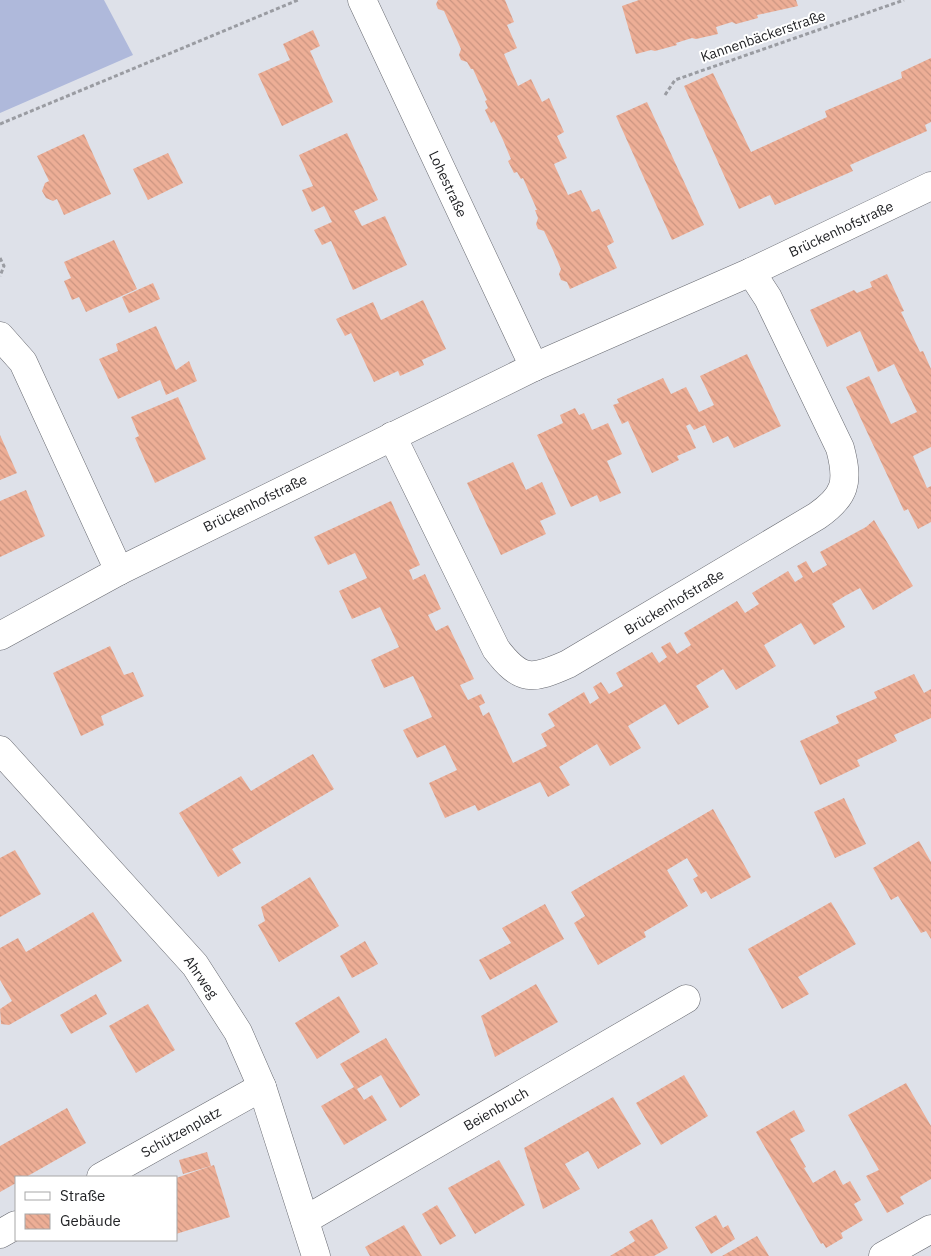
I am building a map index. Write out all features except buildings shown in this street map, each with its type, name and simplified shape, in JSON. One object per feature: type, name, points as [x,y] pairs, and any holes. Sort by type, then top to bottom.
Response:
[{"type":"street","name":"Lohestraße","points":[[362,0],[534,367]]},
{"type":"street","name":"Brückenhofstraße","points":[[0,636],[119,570],[534,367],[751,272],[931,186]]},
{"type":"street","name":"Brückenhofstraße","points":[[392,436],[496,648],[509,666],[525,676],[546,674],[568,664],[818,516],[835,504],[844,487],[846,468],[840,448],[768,298],[751,272]]},
{"type":"street","points":[[0,336],[23,362],[119,570]]},
{"type":"street","name":"Ahrweg","points":[[0,750],[195,965],[238,1032],[262,1087],[316,1256]]},
{"type":"street","name":"Beienbruch","points":[[305,1220],[686,999]]},
{"type":"street","name":"Schützenplatz","points":[[103,1176],[262,1087]]},
{"type":"street","points":[[0,1234],[15,1225]]},
{"type":"street","points":[[883,1256],[931,1229]]},
{"type":"path","points":[[0,124],[298,0]]},
{"type":"path","name":"Kannenbäckerstraße","points":[[665,94],[675,80],[904,0]]},
{"type":"path","points":[[0,258],[4,266],[0,276]]},
{"type":"shaded area","points":[[0,0],[104,0],[133,55],[0,113]]}]
